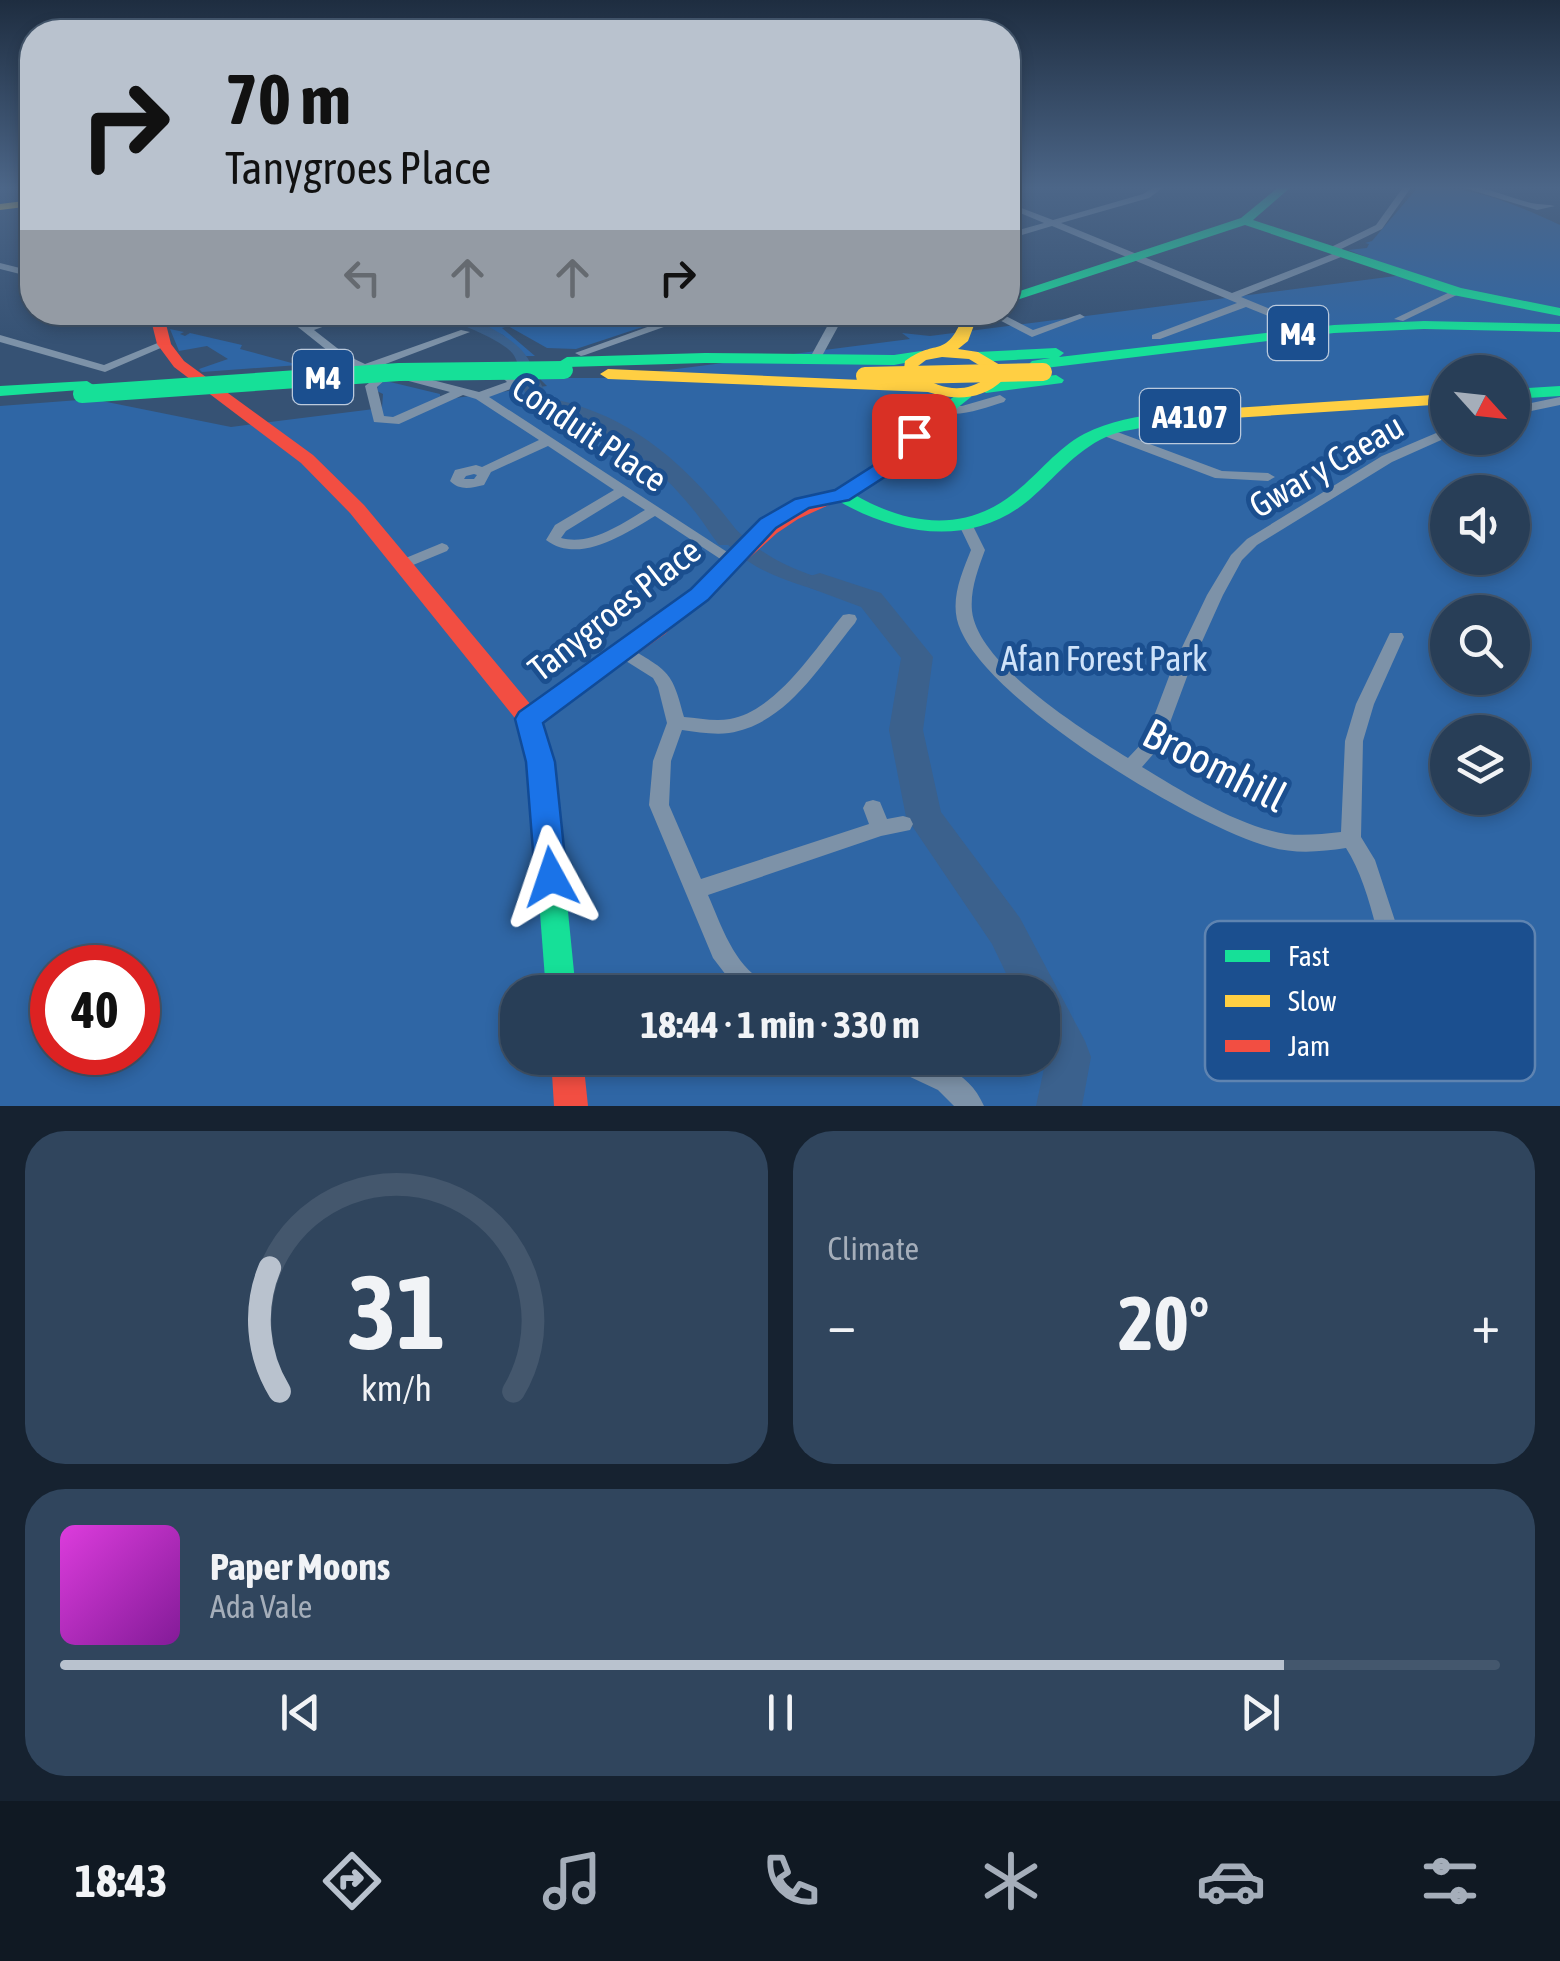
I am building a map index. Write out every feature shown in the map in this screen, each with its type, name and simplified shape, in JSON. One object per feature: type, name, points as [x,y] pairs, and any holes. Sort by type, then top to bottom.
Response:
[{"type":"main road","points":[[1020,295],[1194,238]]},
{"type":"main road","points":[[1295,238],[1458,292],[1560,312]]},
{"type":"main road","points":[[159,325],[164,344],[184,369],[307,459],[357,508],[529,719],[541,762],[560,975]]},
{"type":"main road","points":[[955,352],[966,325]]},
{"type":"main road","name":"M4","points":[[0,395],[573,364],[865,372],[1040,368],[1306,332],[1424,325],[1560,331]]},
{"type":"main road","points":[[573,364],[672,358],[894,360],[955,352],[1061,353],[1267,330],[1306,332]]},
{"type":"main road","points":[[573,364],[699,381],[937,399],[1178,366],[1295,345],[1306,332]]},
{"type":"main road","points":[[937,399],[908,370],[910,364],[955,352],[989,363],[997,374],[983,394]]},
{"type":"main road","points":[[1530,392],[1560,390]]},
{"type":"main road","name":"Tanygroes Place","points":[[529,719],[700,594],[786,511],[842,495],[890,465],[921,428],[937,399]]},
{"type":"main road","name":"A4107","points":[[842,495],[873,513],[923,528],[967,527],[997,516],[1071,450],[1104,431],[1164,418],[1430,399]]},
{"type":"main road","points":[[568,1075],[571,1106]]},
{"type":"street","points":[[1086,238],[1306,332]]},
{"type":"street","points":[[1231,297],[1364,238]]},
{"type":"street","points":[[1399,319],[1458,292]]},
{"type":"street","points":[[1156,337],[1246,303]]},
{"type":"street","points":[[1014,325],[1032,334],[1080,317]]},
{"type":"street","points":[[301,325],[375,371]]},
{"type":"street","points":[[306,329],[318,325]]},
{"type":"street","points":[[573,364],[668,325]]},
{"type":"street","points":[[818,354],[834,325]]},
{"type":"street","points":[[375,371],[465,332]]},
{"type":"street","points":[[0,338],[105,368],[164,344]]},
{"type":"street","points":[[375,371],[371,386],[378,419],[395,421],[463,391]]},
{"type":"street","name":"Conduit Place","points":[[375,371],[480,396],[654,511],[741,552]]},
{"type":"street","points":[[480,396],[512,384],[514,380],[506,374]]},
{"type":"street","points":[[937,399],[962,410],[983,394]]},
{"type":"street","points":[[1530,407],[1560,401]]},
{"type":"street","points":[[1104,431],[1220,475],[1268,478]]},
{"type":"street","points":[[483,471],[548,440]]},
{"type":"street","name":"Gwar y Caeau","points":[[1130,767],[1154,744],[1182,666],[1236,558],[1252,542],[1387,460],[1430,440]]},
{"type":"street","points":[[622,490],[560,528],[553,540],[565,547],[581,545],[654,511]]},
{"type":"street","name":"Broomhill","points":[[967,527],[978,550],[963,589],[968,630],[982,657],[1054,718],[1130,767],[1259,836],[1304,846],[1351,839]]},
{"type":"street","points":[[401,565],[442,548]]},
{"type":"street","points":[[676,724],[729,726],[757,718],[823,659],[849,619]]},
{"type":"street","points":[[1384,921],[1365,860],[1351,839],[1354,741],[1365,704],[1396,637]]},
{"type":"street","points":[[624,652],[658,674],[667,686],[676,724],[662,761],[659,805],[721,952],[739,975]]},
{"type":"street","points":[[696,890],[877,818],[903,824]]},
{"type":"street","points":[[934,1075],[947,1081],[971,1106]]},
{"type":"green space","name":"Afan Forest Park","points":[[1375,238],[1560,238],[1560,1106],[0,1106],[0,406],[92,399],[231,427],[382,408],[383,394],[377,391],[378,384],[386,381],[440,394],[440,400],[547,386],[539,378],[606,378],[910,339],[902,333],[930,336],[1411,274],[1348,250],[1367,248],[1369,244],[1365,243]]},
{"type":"green space","points":[[478,325],[649,325],[576,349],[547,348],[508,326],[502,328],[535,356],[525,356],[503,335]]},
{"type":"green space","points":[[170,329],[184,332],[180,334],[185,336],[190,333],[242,345],[240,349],[299,365],[202,372],[199,369],[228,359],[207,346],[179,351]]},
{"type":"shaded area","points":[[462,325],[484,325],[516,345],[552,402],[599,415],[588,419],[535,404],[526,394],[513,354]]},
{"type":"shaded area","points":[[715,507],[748,541],[780,562],[859,591],[853,601],[786,580],[748,561],[716,531],[702,510]]},
{"type":"waterway","points":[[558,407],[601,420],[640,444],[690,490],[729,539]]},
{"type":"waterway","points":[[820,582],[871,600],[917,657],[906,730],[924,817],[1006,931],[1028,975]]},
{"type":"waterway","points":[[1059,1106],[1069,1057],[1060,1039]]},
{"type":"traffic: fast","points":[[1020,295],[1195,238]]},
{"type":"traffic: fast","points":[[1295,238],[1458,292],[1560,312]]},
{"type":"traffic: fast","points":[[1037,364],[1334,329],[1424,325],[1560,328]]},
{"type":"traffic: fast","points":[[977,357],[1056,353]]},
{"type":"traffic: fast","points":[[567,362],[705,358],[894,360],[921,356]]},
{"type":"traffic: fast","points":[[82,394],[399,372],[564,370]]},
{"type":"traffic: fast","points":[[986,388],[1056,380]]},
{"type":"traffic: fast","points":[[0,391],[87,386]]},
{"type":"traffic: fast","points":[[1530,393],[1560,391]]},
{"type":"traffic: fast","points":[[965,394],[921,428],[896,460],[842,495],[863,508],[908,524],[954,527],[977,522],[1020,498],[1090,438],[1145,420],[1202,415]]},
{"type":"traffic: fast","points":[[546,821],[560,975]]},
{"type":"traffic: slow","points":[[942,352],[961,341],[967,325]]},
{"type":"traffic: slow","points":[[942,352],[973,355],[995,368],[995,380],[975,391],[953,394],[911,377],[910,364],[921,356],[942,352]]},
{"type":"traffic: slow","points":[[865,376],[1043,372]]},
{"type":"traffic: slow","points":[[608,374],[926,388]]},
{"type":"traffic: slow","points":[[1202,415],[1430,400]]},
{"type":"traffic: jam","points":[[159,325],[164,344],[179,364],[307,459],[357,509],[529,719],[541,762],[546,821]]},
{"type":"traffic: jam","points":[[529,719],[657,629],[770,528],[791,515],[842,495]]},
{"type":"traffic: jam","points":[[568,1075],[571,1106]]},
{"type":"route","points":[[551,877],[541,762],[529,719],[700,594],[768,524],[802,503],[842,495],[890,465],[914,436]]}]
